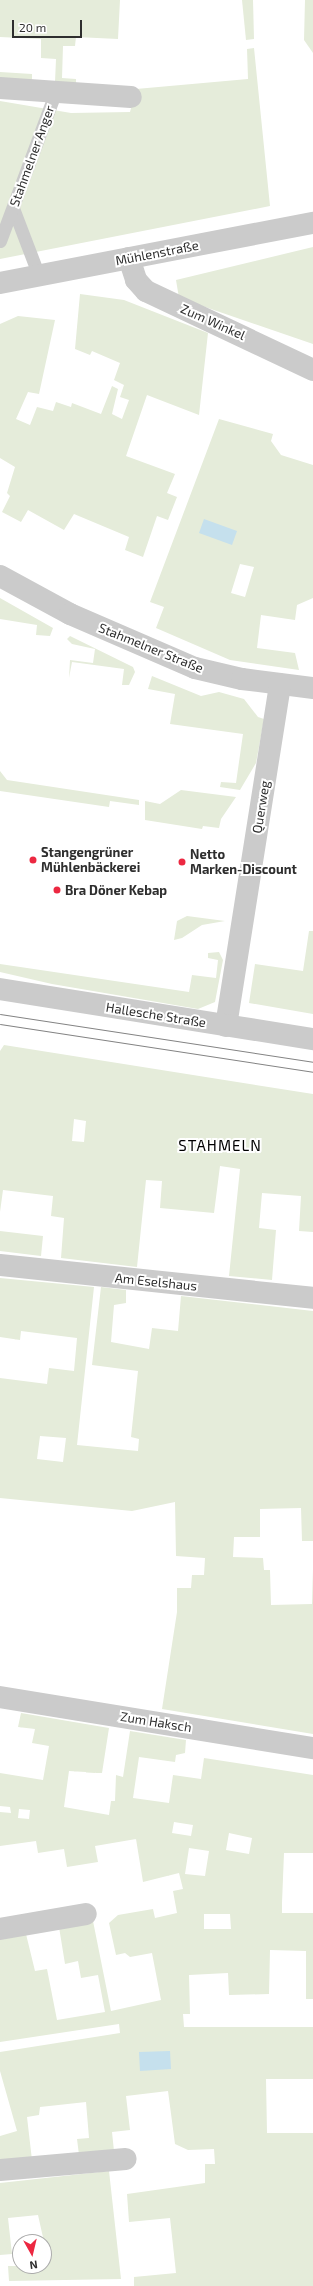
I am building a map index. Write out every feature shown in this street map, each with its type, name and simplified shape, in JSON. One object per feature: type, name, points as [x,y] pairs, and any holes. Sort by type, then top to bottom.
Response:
[{"type":"street","name":"Stahmelner Anger","points":[[0,88],[55,93],[131,97]]},
{"type":"street","name":"Mühlenstraße","points":[[0,283],[313,223]]},
{"type":"street","name":"Zum Winkel","points":[[129,258],[136,280],[146,291],[313,370]]},
{"type":"street","name":"Stahmelner Straße","points":[[0,576],[70,614],[195,668],[280,684],[313,688]]},
{"type":"street","name":"Querweg","points":[[226,1026],[280,684]]},
{"type":"street","name":"Hallesche Straße","points":[[0,989],[313,1039]]},
{"type":"street","name":"Am Eselshaus","points":[[0,1265],[313,1298]]},
{"type":"street","name":"Zum Haksch","points":[[0,1697],[313,1748]]},
{"type":"street","points":[[0,1928],[86,1914]]},
{"type":"street","points":[[0,2170],[126,2159]]},
{"type":"lane","name":"Stahmelner Anger","points":[[0,241],[55,93]]},
{"type":"lane","points":[[13,208],[39,276]]},
{"type":"green space","points":[[0,0],[120,0],[118,39],[76,37],[75,46],[63,46],[62,78],[76,79],[76,83],[55,82],[56,59],[41,58],[41,39],[0,37]]},
{"type":"green space","points":[[242,0],[253,0],[254,39],[246,40]]},
{"type":"green space","points":[[305,0],[313,0],[313,53],[304,40]]},
{"type":"green space","points":[[254,48],[270,206],[0,259],[0,101],[71,113],[130,112],[136,89],[248,79],[247,49]]},
{"type":"green space","points":[[0,72],[32,74],[32,81],[0,79]]},
{"type":"green space","points":[[313,247],[313,344],[179,298],[176,280]]},
{"type":"green space","points":[[80,294],[124,300],[208,333],[199,415],[147,395],[126,456],[175,474],[167,493],[177,497],[168,520],[157,516],[143,557],[125,550],[129,537],[74,514],[64,530],[28,510],[21,522],[2,512],[10,496],[7,493],[15,467],[0,458],[0,324],[18,316],[55,320],[39,394],[28,392],[16,419],[30,425],[37,407],[53,411],[56,402],[71,407],[72,403],[101,414],[112,386],[118,389],[112,414],[122,419],[129,400],[120,397],[124,385],[114,380],[120,363],[92,351],[90,355],[75,349]]},
{"type":"green space","points":[[219,419],[273,434],[271,441],[281,455],[313,465],[313,598],[297,605],[295,620],[261,615],[257,648],[295,653],[299,670],[230,660],[156,628],[164,607],[150,602]],"holes":[[[240,564],[254,567],[245,597],[231,593]]]},
{"type":"green space","points":[[0,598],[53,628],[50,636],[36,635],[37,625],[0,619]]},
{"type":"green space","points":[[70,636],[133,667],[135,672],[129,685],[122,685],[124,669],[72,662],[69,678],[70,660],[93,663],[95,649],[72,644],[67,639]]},
{"type":"green space","points":[[152,676],[201,696],[219,692],[244,699],[258,717],[264,719],[256,763],[240,790],[220,787],[221,782],[236,783],[243,734],[170,724],[175,694],[148,689]]},
{"type":"green space","points":[[0,771],[7,780],[139,800],[139,805],[110,801],[109,807],[0,791]]},
{"type":"green space","points":[[181,790],[236,797],[221,819],[219,828],[203,826],[202,829],[145,820],[145,801],[160,804]]},
{"type":"green space","points":[[187,916],[225,921],[202,925],[182,938],[174,940],[177,921]]},
{"type":"green space","points":[[309,931],[313,931],[313,1014],[249,1003],[255,964],[303,971]]},
{"type":"green space","points":[[219,952],[223,960],[215,1002],[198,1009],[52,984],[0,972],[0,964],[189,992],[192,975],[216,978],[218,960],[208,958],[208,953]]},
{"type":"green space","points":[[4,1045],[313,1094],[313,1232],[299,1231],[301,1196],[262,1193],[259,1228],[276,1230],[272,1280],[229,1276],[240,1169],[220,1166],[214,1213],[160,1208],[162,1181],[146,1180],[137,1267],[61,1258],[64,1218],[51,1216],[53,1196],[3,1190],[0,1212],[0,1051]],"holes":[[[74,1119],[86,1121],[84,1142],[72,1141]]]},
{"type":"green space","points":[[0,1231],[43,1236],[41,1256],[0,1251]]},
{"type":"green space","points":[[0,1278],[94,1287],[77,1445],[138,1451],[139,1439],[131,1437],[138,1371],[92,1365],[101,1287],[126,1290],[126,1303],[114,1305],[111,1342],[149,1349],[152,1328],[178,1331],[181,1296],[313,1311],[313,1541],[302,1541],[301,1508],[260,1509],[260,1537],[234,1537],[233,1557],[263,1558],[264,1570],[270,1570],[271,1605],[312,1604],[313,1569],[313,1734],[162,1709],[177,1612],[177,1588],[191,1588],[192,1575],[204,1575],[205,1558],[176,1556],[175,1502],[132,1511],[0,1498],[0,1378],[47,1384],[49,1368],[74,1371],[77,1338],[21,1331],[20,1340],[0,1337]],"holes":[[[40,1436],[66,1438],[63,1462],[37,1459]]]},
{"type":"green space","points":[[21,1713],[109,1728],[102,1773],[69,1771],[64,1807],[109,1815],[111,1801],[115,1801],[116,1775],[123,1777],[130,1731],[186,1740],[185,1753],[176,1755],[175,1762],[139,1757],[133,1798],[169,1803],[173,1775],[201,1779],[204,1758],[313,1775],[313,1853],[284,1853],[282,1913],[313,1913],[313,1999],[306,1999],[306,1951],[270,1950],[269,1994],[229,1995],[228,1973],[189,1975],[190,2014],[183,2014],[184,2027],[313,2027],[313,2079],[266,2079],[267,2133],[313,2133],[313,2286],[134,2286],[134,2277],[176,2273],[170,2218],[129,2222],[127,2194],[205,2183],[205,2164],[215,2164],[214,2149],[188,2150],[175,2144],[168,2091],[126,2096],[130,2130],[112,2132],[114,2151],[79,2155],[77,2139],[89,2138],[86,2102],[40,2107],[39,2115],[27,2117],[32,2160],[6,2162],[0,2159],[0,2136],[17,2131],[0,2071],[0,2052],[120,2033],[119,2024],[0,2042],[0,1938],[26,1934],[35,1971],[47,1969],[57,2020],[105,2012],[98,1975],[81,1978],[78,1961],[65,1964],[59,1927],[93,1921],[111,2011],[161,2000],[152,1953],[130,1957],[125,1953],[116,1955],[109,1923],[118,1915],[153,1909],[155,1918],[177,1913],[173,1891],[183,1889],[179,1873],[143,1882],[136,1839],[95,1846],[98,1862],[67,1867],[64,1849],[38,1853],[36,1841],[0,1846],[0,1812],[11,1813],[10,1807],[0,1806],[0,1773],[43,1780],[49,1746],[32,1743],[35,1729],[18,1727]],"holes":[[[19,1809],[30,1810],[29,1819],[18,1818]],[[174,1822],[193,1825],[191,1836],[172,1833]],[[229,1833],[252,1838],[249,1854],[226,1850]],[[189,1848],[209,1851],[205,1876],[185,1874]],[[204,1914],[230,1914],[231,1929],[204,1929]]]},
{"type":"green space","points":[[109,2171],[121,2279],[9,2281],[8,2266],[12,2266],[12,2274],[52,2274],[52,2234],[42,2234],[38,2215],[8,2218],[12,2254],[0,2255],[0,2183]]},
{"type":"water","points":[[204,519],[237,531],[232,545],[199,533]]},
{"type":"water","points":[[170,2051],[171,2069],[140,2071],[139,2052]]},
{"type":"tram line","points":[[0,1014],[313,1062]]},
{"type":"tram line","points":[[0,1024],[313,1072]]},
{"type":"place","name":"Stangengrüner Mühlenbäckerei","points":[[33,860]]},
{"type":"place","name":"Netto Marken-Discount","points":[[182,862]]},
{"type":"place","name":"Bra Döner Kebap","points":[[57,890]]},
{"type":"district","name":"STAHMELN","points":[[220,1146]]}]
